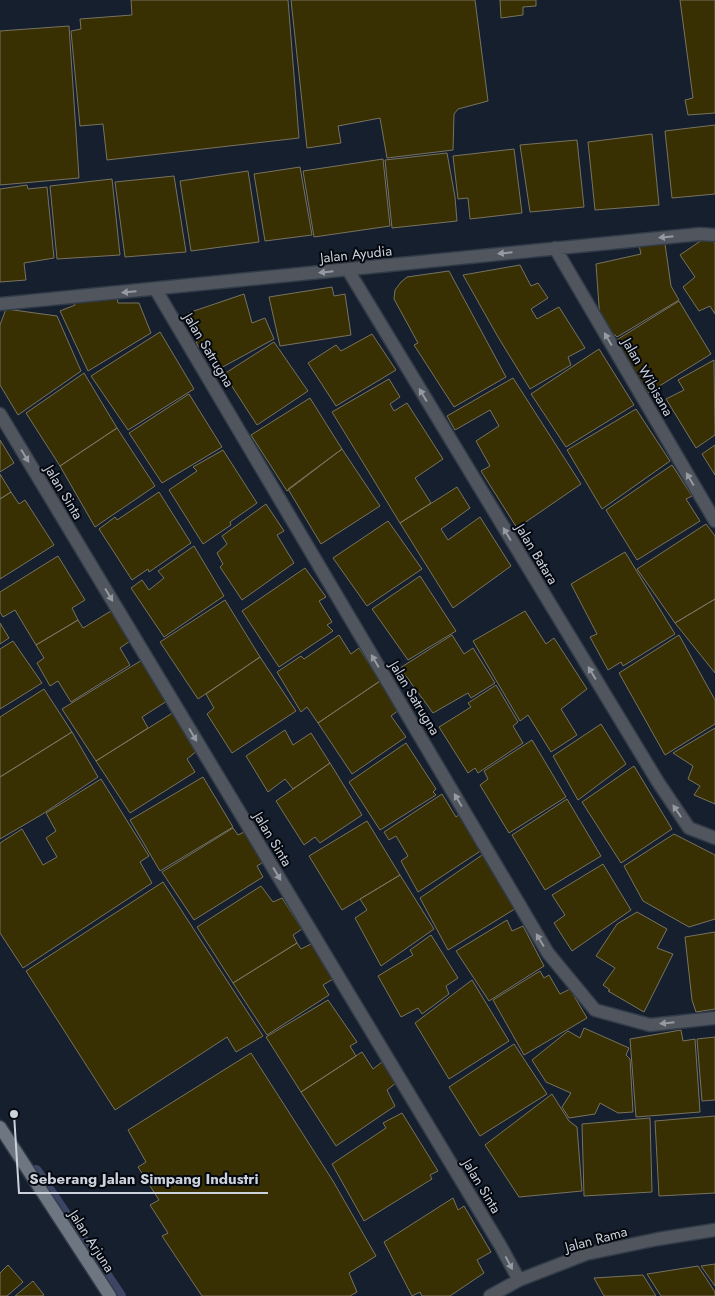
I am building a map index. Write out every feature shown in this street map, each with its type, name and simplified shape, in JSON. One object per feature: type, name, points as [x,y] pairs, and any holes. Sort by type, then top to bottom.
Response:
[{"type":"main road","name":"Jalan Arjuna","points":[[0,1127],[110,1296]]},
{"type":"street","name":"Jalan Ayudia","points":[[0,304],[156,290],[554,248],[700,234],[715,235]]},
{"type":"street","name":"Jalan Wibisana","points":[[554,248],[715,521]]},
{"type":"street","name":"Jalan Batara","points":[[348,270],[658,782],[689,828],[715,838]]},
{"type":"street","name":"Jalan Satrugna","points":[[156,290],[548,953],[595,1010],[650,1025],[715,1018]]},
{"type":"street","name":"Jalan Sinta","points":[[0,414],[495,1237],[519,1280]]},
{"type":"street","name":"Jalan Rama","points":[[490,1296],[519,1280],[586,1254],[658,1239],[715,1230]]},
{"type":"building","points":[[131,0],[288,0],[299,138],[107,160],[103,124],[80,126],[71,31],[81,29],[80,19],[132,15]]},
{"type":"building","points":[[291,0],[475,0],[488,101],[458,109],[454,114],[453,150],[387,158],[380,118],[338,126],[341,143],[307,148]]},
{"type":"building","points":[[500,0],[536,0],[536,6],[523,7],[523,15],[501,18]]},
{"type":"building","points":[[680,0],[715,0],[715,113],[688,115],[685,100],[693,98]]},
{"type":"building","points":[[69,26],[79,178],[0,185],[0,31]]},
{"type":"building","points":[[715,125],[715,194],[672,198],[665,131]]},
{"type":"building","points":[[652,134],[659,205],[595,210],[588,142]]},
{"type":"building","points":[[577,140],[584,207],[530,212],[520,145]]},
{"type":"building","points":[[514,149],[522,213],[470,219],[468,198],[458,199],[453,156]]},
{"type":"building","points":[[447,153],[455,197],[457,221],[392,228],[385,160]]},
{"type":"building","points":[[383,159],[390,226],[314,237],[303,171]]},
{"type":"building","points":[[300,167],[312,235],[265,241],[254,174]]},
{"type":"building","points":[[248,171],[259,242],[191,251],[180,181]]},
{"type":"building","points":[[174,176],[186,252],[125,257],[115,182]]},
{"type":"building","points":[[112,179],[120,255],[57,259],[50,186]]},
{"type":"building","points":[[27,185],[28,189],[47,187],[54,258],[24,263],[26,280],[0,282],[0,189]]},
{"type":"building","points":[[709,235],[715,244],[715,314],[710,306],[699,311],[683,287],[695,277],[680,255]]},
{"type":"building","points":[[665,244],[671,286],[679,300],[617,337],[600,320],[596,264],[641,254],[639,245]]},
{"type":"building","points":[[520,265],[531,286],[538,283],[548,298],[531,309],[537,319],[559,307],[585,348],[568,357],[571,365],[530,389],[463,275]]},
{"type":"building","points":[[449,271],[506,377],[454,407],[414,345],[418,343],[394,299],[395,290],[407,277]]},
{"type":"building","points":[[332,287],[334,296],[345,294],[351,335],[280,346],[269,297]]},
{"type":"building","points":[[244,294],[252,323],[265,318],[274,339],[219,369],[206,344],[198,347],[188,313]]},
{"type":"building","points":[[117,298],[118,303],[139,303],[151,333],[88,371],[60,311],[75,305],[74,302]]},
{"type":"building","points":[[679,301],[711,354],[648,393],[615,341]]},
{"type":"building","points":[[6,309],[57,316],[81,371],[18,415],[0,385],[0,325]]},
{"type":"building","points":[[160,332],[194,389],[128,430],[91,376]]},
{"type":"building","points":[[372,334],[396,370],[336,406],[308,363],[336,345],[341,351]]},
{"type":"building","points":[[274,342],[308,391],[257,425],[224,374]]},
{"type":"building","points":[[599,349],[634,405],[566,447],[531,394]]},
{"type":"building","points":[[714,360],[715,435],[696,448],[666,399],[684,390],[678,380]]},
{"type":"building","points":[[84,373],[117,428],[60,466],[26,413]]},
{"type":"building","points":[[513,378],[581,484],[517,528],[481,471],[490,466],[476,441],[499,426],[490,410],[455,430],[447,416]]},
{"type":"building","points":[[389,379],[400,397],[390,404],[394,411],[407,403],[443,459],[415,478],[431,503],[400,523],[332,412]]},
{"type":"building","points":[[189,394],[222,447],[162,483],[129,433]]},
{"type":"building","points":[[310,398],[342,449],[287,491],[251,435]]},
{"type":"building","points":[[636,409],[670,461],[602,509],[567,450]]},
{"type":"building","points":[[117,428],[155,486],[95,527],[60,466]]},
{"type":"building","points":[[0,440],[14,463],[0,472]]},
{"type":"building","points":[[715,445],[715,475],[702,454]]},
{"type":"building","points":[[342,449],[380,506],[321,544],[288,489]]},
{"type":"building","points":[[223,450],[257,503],[230,522],[231,525],[203,544],[169,490],[197,471],[193,467]]},
{"type":"building","points":[[672,465],[692,496],[686,499],[700,521],[637,560],[606,510]]},
{"type":"building","points":[[0,474],[11,492],[0,499]]},
{"type":"building","points":[[457,487],[470,508],[441,529],[448,540],[480,517],[511,566],[453,608],[400,523]]},
{"type":"building","points":[[11,492],[19,504],[25,500],[54,545],[0,579],[0,499]]},
{"type":"building","points":[[159,492],[191,543],[149,572],[148,569],[132,580],[99,529],[115,517],[117,520]]},
{"type":"building","points":[[266,504],[284,531],[277,535],[294,563],[242,600],[220,567],[223,564],[217,553],[227,544],[222,536]]},
{"type":"building","points":[[388,521],[422,569],[367,606],[333,558]]},
{"type":"building","points":[[706,524],[715,536],[715,599],[675,623],[637,569]]},
{"type":"building","points":[[194,546],[224,596],[164,637],[131,588],[142,580],[149,590],[164,578],[158,571]]},
{"type":"building","points":[[625,552],[675,634],[623,666],[621,662],[608,670],[590,637],[597,634],[571,584]]},
{"type":"building","points":[[58,556],[85,600],[72,608],[78,620],[36,645],[15,610],[3,617],[0,612],[0,592]]},
{"type":"building","points":[[305,568],[326,597],[319,601],[332,622],[327,625],[333,631],[279,667],[242,611]]},
{"type":"building","points":[[420,576],[456,631],[408,660],[372,609]]},
{"type":"building","points":[[715,599],[715,673],[675,623]]},
{"type":"building","points":[[225,600],[260,657],[198,699],[160,642]]},
{"type":"building","points":[[111,611],[130,641],[120,648],[130,665],[71,702],[58,681],[50,686],[37,663],[44,658],[36,645],[78,620],[83,628]]},
{"type":"building","points":[[525,611],[546,644],[554,638],[587,689],[561,709],[577,735],[551,752],[528,715],[520,721],[473,641]]},
{"type":"building","points":[[0,623],[9,638],[0,644]]},
{"type":"building","points":[[339,635],[351,654],[359,648],[380,681],[318,723],[307,707],[301,712],[277,672],[301,656],[304,659]]},
{"type":"building","points":[[452,635],[464,654],[473,648],[495,683],[471,698],[468,693],[433,713],[400,668]]},
{"type":"building","points":[[679,635],[715,700],[715,724],[665,755],[619,673]]},
{"type":"building","points":[[13,641],[42,683],[0,709],[0,649]]},
{"type":"building","points":[[260,657],[296,711],[232,753],[207,714],[214,708],[206,694]]},
{"type":"building","points":[[142,660],[167,701],[142,717],[148,728],[96,761],[62,709]]},
{"type":"building","points":[[380,681],[399,710],[391,716],[406,737],[352,774],[318,723]]},
{"type":"building","points":[[496,685],[518,722],[513,726],[523,743],[478,773],[475,768],[468,773],[439,727],[471,707],[468,703]]},
{"type":"building","points":[[44,689],[72,732],[0,777],[0,717]]},
{"type":"building","points":[[174,712],[198,750],[187,759],[195,772],[130,813],[96,761]]},
{"type":"building","points":[[601,724],[626,764],[578,800],[553,756]]},
{"type":"building","points":[[715,728],[715,804],[694,795],[700,786],[688,779],[693,766],[673,753]]},
{"type":"building","points":[[285,730],[293,745],[311,733],[330,763],[293,789],[285,779],[268,792],[246,756]]},
{"type":"building","points":[[72,732],[98,777],[41,815],[0,839],[0,777]]},
{"type":"building","points":[[532,740],[566,797],[509,833],[480,785],[488,779],[484,771]]},
{"type":"building","points":[[406,743],[436,789],[433,792],[436,795],[380,830],[349,782]]},
{"type":"building","points":[[330,763],[362,815],[320,843],[315,837],[304,845],[276,801]]},
{"type":"building","points":[[634,766],[672,829],[621,863],[582,802]]},
{"type":"building","points":[[203,777],[233,827],[160,871],[130,820]]},
{"type":"building","points":[[101,779],[149,856],[140,862],[152,883],[23,968],[0,933],[0,843],[22,829],[43,865],[57,857],[46,838],[56,831],[46,813]]},
{"type":"building","points":[[442,794],[456,817],[462,812],[485,848],[418,892],[401,861],[408,856],[396,836],[389,840],[384,832]]},
{"type":"building","points":[[567,799],[601,856],[545,890],[512,835]]},
{"type":"building","points":[[367,821],[400,875],[342,910],[309,856]]},
{"type":"building","points":[[233,828],[238,835],[248,830],[267,860],[257,866],[263,877],[194,920],[162,872]]},
{"type":"building","points":[[674,834],[715,855],[715,919],[689,927],[643,901],[624,866]]},
{"type":"building","points":[[485,853],[518,907],[448,950],[420,898]]},
{"type":"building","points":[[603,864],[631,910],[572,951],[554,923],[565,915],[552,895]]},
{"type":"building","points":[[400,875],[434,929],[381,966],[355,918],[367,910],[360,899]]},
{"type":"building","points":[[163,882],[263,1036],[236,1052],[227,1037],[115,1110],[26,971]]},
{"type":"building","points":[[261,886],[273,902],[282,898],[302,929],[293,935],[297,943],[233,983],[197,927]]},
{"type":"building","points":[[637,912],[667,929],[657,948],[673,954],[644,1012],[608,991],[610,990],[603,985],[615,968],[596,956],[617,924]]},
{"type":"building","points":[[507,920],[512,931],[523,926],[544,966],[489,1001],[456,951]]},
{"type":"building","points":[[715,932],[715,1009],[696,1012],[692,1000],[685,937]]},
{"type":"building","points":[[431,935],[458,978],[446,986],[449,994],[422,1014],[418,1008],[401,1017],[378,976],[413,955],[410,950]]},
{"type":"building","points":[[297,943],[301,949],[311,944],[333,979],[323,985],[329,995],[267,1035],[233,983]]},
{"type":"building","points":[[540,971],[544,978],[549,975],[560,994],[570,989],[587,1018],[524,1055],[493,1000]]},
{"type":"building","points":[[472,980],[509,1041],[449,1079],[415,1023]]},
{"type":"building","points":[[328,1000],[357,1042],[350,1046],[356,1056],[301,1092],[266,1037]]},
{"type":"building","points":[[584,1028],[629,1048],[626,1055],[630,1059],[633,1112],[618,1113],[600,1103],[595,1114],[569,1118],[562,1107],[571,1093],[546,1082],[532,1060],[568,1031],[580,1038]]},
{"type":"building","points":[[681,1030],[683,1041],[695,1039],[700,1112],[636,1117],[630,1039]]},
{"type":"building","points":[[715,1037],[715,1100],[702,1101],[697,1039]]},
{"type":"building","points":[[514,1044],[547,1094],[480,1136],[449,1087]]},
{"type":"building","points":[[362,1052],[373,1069],[382,1062],[396,1083],[387,1090],[395,1106],[336,1146],[301,1092]]},
{"type":"building","points":[[251,1053],[333,1181],[376,1256],[349,1273],[357,1292],[350,1296],[202,1296],[162,1236],[168,1233],[150,1205],[159,1200],[138,1167],[146,1162],[128,1130]]},
{"type":"building","points":[[552,1094],[569,1121],[577,1127],[582,1191],[519,1197],[485,1145]]},
{"type":"building","points":[[402,1113],[438,1171],[430,1175],[432,1179],[364,1221],[332,1164],[386,1128],[383,1123]]},
{"type":"building","points":[[715,1116],[715,1193],[659,1196],[655,1121]]},
{"type":"building","points":[[650,1118],[652,1192],[584,1196],[582,1124]]},
{"type":"building","points":[[453,1198],[458,1210],[464,1206],[491,1252],[477,1260],[484,1273],[450,1296],[422,1296],[420,1292],[412,1296],[384,1242]]},
{"type":"building","points":[[715,1264],[715,1286],[701,1266]]},
{"type":"building","points":[[8,1265],[23,1282],[7,1296],[0,1296],[0,1273]]},
{"type":"building","points":[[698,1266],[715,1292],[715,1296],[661,1296],[647,1274]]},
{"type":"building","points":[[643,1275],[656,1296],[604,1296],[594,1278]]},
{"type":"building","points":[[33,1281],[44,1295],[15,1296]]},
{"type":"waterway","points":[[36,1171],[120,1296]]},
{"type":"place","name":"Seberang Jalan Simpang Industri","points":[[14,1114]]}]
